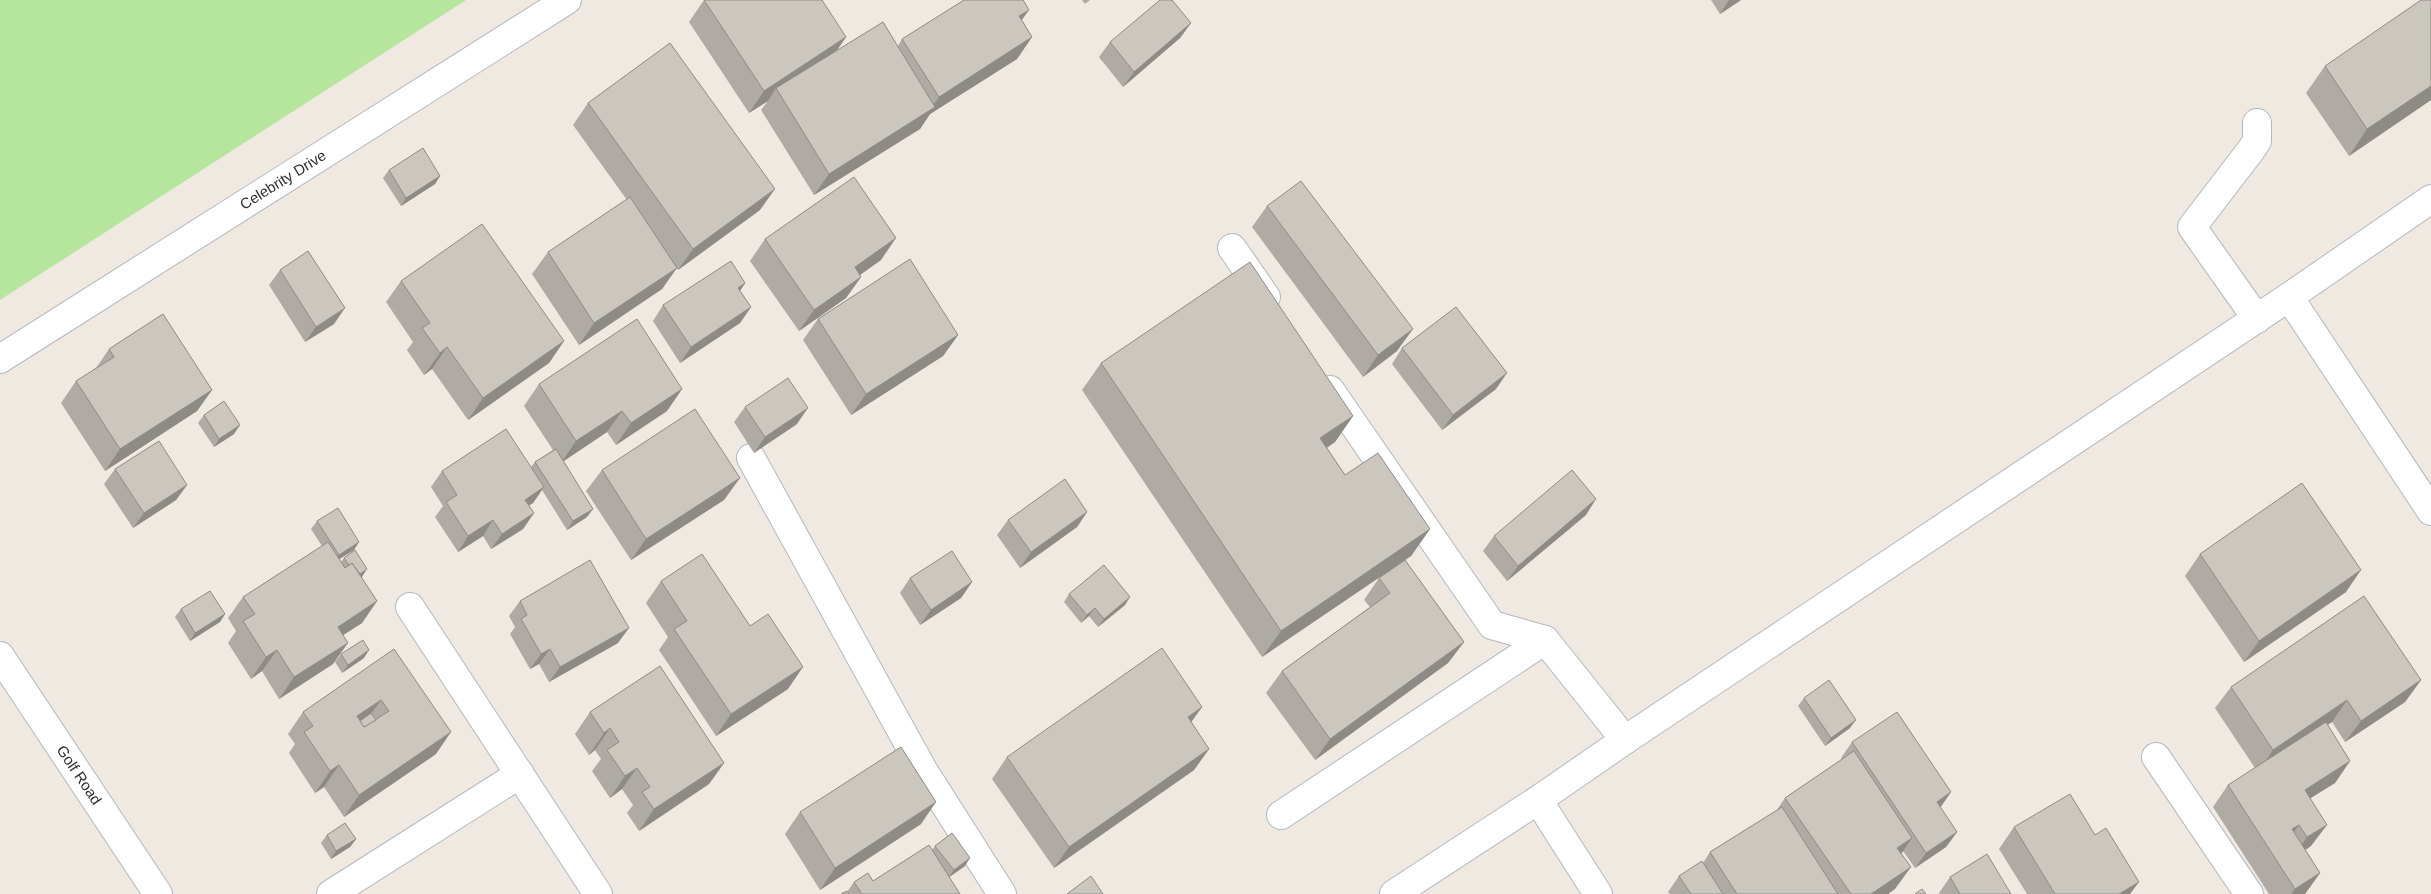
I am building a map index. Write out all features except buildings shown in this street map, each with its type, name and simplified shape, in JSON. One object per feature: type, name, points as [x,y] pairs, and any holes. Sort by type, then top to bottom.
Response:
[{"type":"street","name":"Celebrity Drive","points":[[0,359],[566,0]]},
{"type":"street","points":[[2257,123],[2256,141],[2252,150],[2192,228],[2257,318]]},
{"type":"street","points":[[1394,894],[1538,800],[1624,740],[2289,297],[2431,200]]},
{"type":"street","points":[[1232,248],[1282,321]]},
{"type":"street","points":[[2289,297],[2431,511]]},
{"type":"street","points":[[1316,370],[1492,625],[1546,640],[1624,740]]},
{"type":"street","points":[[751,458],[923,770],[1002,894]]},
{"type":"street","points":[[410,607],[598,894]]},
{"type":"street","points":[[1281,815],[1546,640]]},
{"type":"street","name":"Golf Road","points":[[0,656],[158,894]]},
{"type":"street","points":[[2156,757],[2249,894]]},
{"type":"street","points":[[330,894],[520,774]]},
{"type":"street","points":[[1538,800],[1598,894]]},
{"type":"green space","points":[[0,0],[466,0],[0,300]]}]
